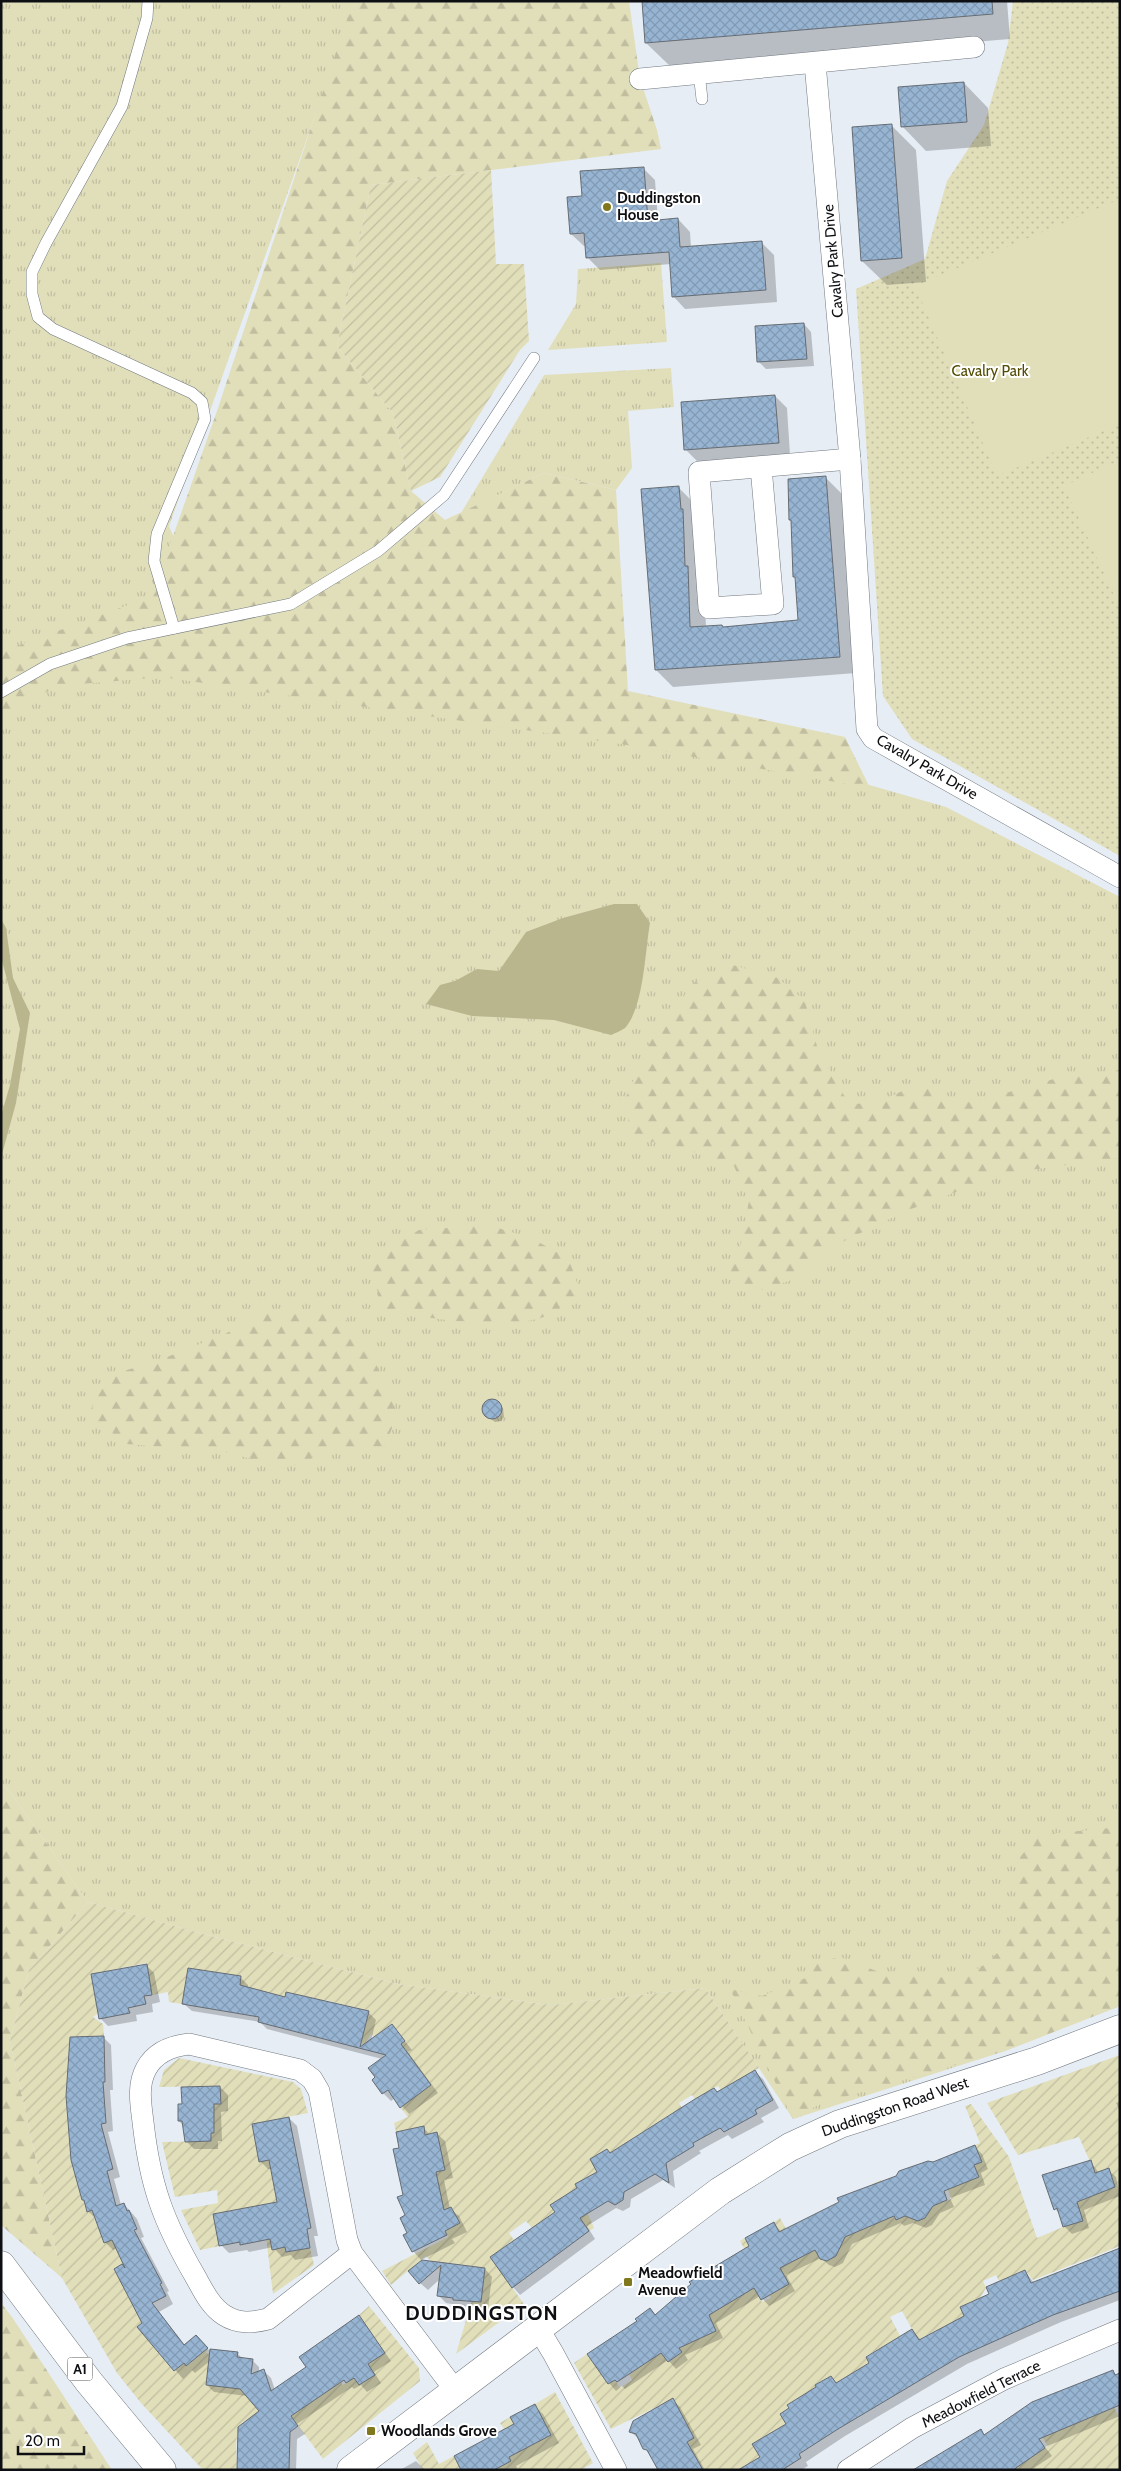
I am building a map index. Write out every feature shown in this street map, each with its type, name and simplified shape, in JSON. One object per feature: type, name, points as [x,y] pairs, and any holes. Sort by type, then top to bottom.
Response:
[{"type":"street","points":[[640,79],[974,47]]},
{"type":"street","name":"Cavalry Park Drive","points":[[815,63],[850,459],[867,729],[873,738],[1120,877]]},
{"type":"street","points":[[761,467],[773,604],[709,608],[699,472],[850,459]]},
{"type":"street","name":"Duddingston Road West","points":[[351,2470],[720,2191],[790,2147],[840,2124],[1037,2061],[1120,2029]]},
{"type":"street","points":[[352,2253],[268,2319],[253,2323],[235,2321],[223,2315],[212,2305],[171,2235],[147,2163],[140,2089],[146,2070],[159,2052],[176,2045],[189,2044],[300,2070],[312,2079],[319,2091],[347,2240],[352,2253],[455,2390]]},
{"type":"street","name":"A1","points":[[1,2265],[89,2382],[162,2470]]},
{"type":"street","points":[[538,2328],[616,2470]]},
{"type":"street","name":"Meadowfield Terrace","points":[[848,2470],[912,2428],[1004,2379],[1120,2330]]},
{"type":"lane","points":[[148,1],[147,18],[122,106],[32,272],[32,294],[38,317],[53,329],[192,393],[202,402],[205,419],[156,534],[154,561],[174,628]]},
{"type":"lane","points":[[700,73],[702,99]]},
{"type":"lane","points":[[1,692],[50,664],[127,638],[291,604],[378,551],[444,495],[534,358]]},
{"type":"green space","points":[[1,1],[356,1],[169,526],[197,592],[946,807],[1120,897],[1120,2006],[1005,2051],[793,2119],[705,1988],[552,2005],[398,1984],[88,1902],[10,1792],[1,1784]]},
{"type":"green space","points":[[353,1],[629,1],[640,79],[657,130],[661,149],[371,185],[337,346],[393,413],[411,491],[445,520],[544,473],[616,490],[628,691],[845,737],[870,788],[627,745],[162,677],[58,686],[1,716],[1,652],[152,596],[217,411]]},
{"type":"green space","name":"Cavalry Park","points":[[1013,1],[1120,1],[1120,856],[912,739],[883,696],[856,289],[925,259],[947,181],[984,125],[1008,43]]},
{"type":"green space","points":[[491,170],[496,264],[524,264],[529,341],[520,350],[440,477],[411,491],[393,413],[337,346],[371,185]]},
{"type":"green space","points":[[1120,199],[1120,424],[997,476],[915,286]]},
{"type":"green space","points":[[661,263],[667,342],[548,350],[576,304],[578,269]]},
{"type":"green space","points":[[671,368],[674,407],[628,411],[632,468],[616,490],[544,473],[461,513],[544,375]]},
{"type":"green space","points":[[1120,460],[1120,608],[1064,486]]},
{"type":"green space","points":[[733,965],[778,978],[805,1001],[818,1050],[849,1104],[876,1103],[922,1082],[948,1097],[973,1103],[1057,1078],[1120,1070],[1120,1158],[1006,1173],[906,1211],[840,1243],[795,1279],[749,1294],[730,1273],[740,1249],[749,1201],[734,1166],[673,1145],[630,1138],[626,1097],[650,1042],[693,983]]},
{"type":"green space","points":[[489,1225],[533,1239],[569,1259],[581,1295],[548,1315],[520,1322],[481,1323],[383,1311],[369,1260],[419,1230]]},
{"type":"green space","points":[[308,1310],[343,1315],[372,1355],[398,1413],[385,1446],[341,1448],[285,1468],[225,1452],[127,1444],[88,1415],[107,1376],[157,1361],[225,1334],[261,1314]]},
{"type":"green space","points":[[1,1784],[10,1792],[88,1902],[29,1970],[10,2041],[62,2278],[1,2225]]},
{"type":"green space","points":[[1120,1827],[1120,2006],[1005,2051],[820,2104],[793,2119],[730,1989],[762,1996],[808,1977],[818,1962],[840,1957],[879,1972],[934,1979],[980,1968],[1006,1946],[1018,1919],[1015,1898],[1020,1857],[1039,1835]]},
{"type":"green space","points":[[88,1902],[398,1984],[552,2005],[705,1988],[759,2068],[731,2084],[729,2103],[718,2086],[695,2099],[692,2095],[679,2103],[689,2120],[674,2112],[627,2142],[614,2161],[607,2149],[590,2159],[597,2172],[575,2184],[594,2228],[589,2231],[570,2203],[551,2205],[555,2212],[536,2233],[526,2221],[509,2233],[514,2240],[490,2257],[524,2304],[456,2354],[472,2300],[481,2301],[485,2268],[449,2263],[440,2271],[426,2256],[391,2285],[382,2271],[448,2237],[445,2231],[459,2223],[451,2207],[443,2211],[431,2181],[437,2178],[436,2172],[445,2170],[437,2132],[425,2135],[423,2126],[396,2132],[394,2123],[408,2117],[400,2107],[431,2085],[401,2044],[405,2041],[392,2024],[374,2037],[371,2034],[365,2044],[361,2043],[369,2011],[325,2000],[323,2006],[239,1988],[241,1976],[182,2004],[169,2002],[168,1992],[152,1995],[146,1963],[91,1974],[98,2013],[93,2017],[103,2024],[104,2036],[70,2037],[67,2083],[82,2091],[66,2092],[71,2162],[82,2200],[84,2200],[87,2212],[91,2210],[104,2242],[115,2238],[127,2271],[118,2276],[128,2296],[146,2312],[155,2307],[158,2310],[137,2327],[174,2371],[184,2363],[187,2366],[208,2348],[206,2353],[210,2354],[206,2385],[241,2389],[251,2374],[255,2372],[261,2391],[271,2388],[286,2409],[244,2421],[238,2430],[236,2444],[237,2470],[203,2470],[141,2403],[117,2373],[62,2278],[10,2041],[29,1970]]},
{"type":"green space","points":[[1120,2055],[1120,2246],[1033,2280],[1025,2270],[999,2281],[996,2275],[983,2281],[986,2288],[980,2298],[960,2307],[966,2318],[954,2339],[947,2325],[918,2340],[902,2311],[890,2317],[904,2343],[883,2355],[879,2349],[866,2356],[869,2363],[859,2369],[861,2373],[838,2386],[831,2376],[815,2385],[818,2391],[810,2391],[787,2405],[787,2417],[780,2432],[761,2456],[743,2467],[745,2470],[703,2470],[689,2445],[655,2465],[653,2461],[694,2438],[673,2399],[611,2429],[574,2363],[587,2354],[608,2384],[615,2380],[620,2388],[632,2380],[629,2374],[640,2367],[618,2334],[630,2325],[646,2356],[657,2348],[668,2362],[682,2352],[676,2343],[716,2331],[708,2313],[747,2292],[749,2279],[762,2302],[771,2298],[740,2241],[745,2238],[780,2268],[795,2259],[774,2222],[780,2218],[802,2257],[815,2250],[827,2261],[836,2256],[839,2249],[835,2241],[886,2219],[872,2184],[881,2180],[895,2220],[911,2214],[913,2219],[918,2221],[925,2218],[928,2214],[926,2208],[951,2199],[948,2189],[979,2177],[974,2165],[982,2162],[975,2145],[980,2143],[965,2106],[971,2104],[1009,2157],[1037,2238],[1063,2227],[1077,2202],[1115,2187],[1109,2169],[1095,2173],[1079,2137],[1018,2155],[987,2103]]},
{"type":"green space","points":[[179,2058],[293,2082],[301,2089],[308,2113],[252,2124],[259,2162],[269,2160],[282,2177],[273,2250],[285,2247],[287,2252],[310,2248],[314,2265],[273,2294],[266,2237],[200,2250],[181,2210],[218,2203],[217,2190],[175,2197],[162,2142],[211,2141],[211,2133],[214,2133],[214,2104],[221,2104],[220,2086],[159,2087],[164,2070]]},
{"type":"green space","points":[[1,2303],[12,2317],[112,2470],[1,2470]]},
{"type":"green space","points":[[369,2306],[419,2368],[420,2381],[323,2459],[291,2416],[329,2390],[334,2373],[343,2385],[354,2378],[359,2385],[374,2375],[368,2364],[385,2353],[359,2315]]},
{"type":"green space","points":[[555,2392],[593,2463],[581,2470],[494,2470],[496,2434],[504,2429],[500,2423],[510,2417],[551,2435],[535,2404]]},
{"type":"green space","points":[[1080,2404],[1114,2407],[1120,2420],[1120,2470],[1010,2470],[1048,2446],[1035,2426],[1086,2420]]},
{"type":"green space","points":[[427,2442],[439,2464],[454,2456],[461,2470],[423,2470],[413,2453]]},
{"type":"shaded area","points":[[614,904],[637,904],[650,923],[640,993],[631,1019],[622,1030],[611,1035],[554,1020],[472,1016],[426,1004],[440,985],[455,981],[477,969],[499,971],[526,932],[563,918]]},
{"type":"shaded area","points":[[1,919],[6,928],[13,978],[30,1013],[16,1103],[1,1158],[1,1116],[10,1085],[20,1029],[1,957]]},
{"type":"building","points":[[642,1],[992,1],[993,14],[645,43]]},
{"type":"building","points":[[964,82],[967,122],[901,127],[898,87]]},
{"type":"building","points":[[892,124],[902,258],[861,261],[852,127]]},
{"type":"building","points":[[644,167],[648,221],[678,218],[680,247],[762,241],[766,290],[672,297],[669,252],[586,258],[584,233],[570,234],[567,197],[582,196],[580,171]]},
{"type":"building","points":[[804,323],[807,359],[757,362],[755,326]]},
{"type":"building","points":[[775,395],[779,443],[684,450],[681,402]]},
{"type":"building","points":[[826,476],[840,657],[655,670],[641,489],[679,486],[681,509],[683,509],[685,566],[688,566],[690,627],[722,625],[723,627],[798,620],[795,577],[793,577],[788,479]]},
{"type":"building","points":[[492,1399],[499,1402],[502,1409],[499,1416],[492,1419],[485,1416],[482,1409],[485,1402]]},
{"type":"building","points":[[147,1964],[152,1995],[144,1996],[146,2004],[128,2008],[130,2013],[99,2019],[91,1974]]},
{"type":"building","points":[[188,1968],[241,1976],[240,1985],[285,1997],[286,1992],[369,2011],[360,2047],[392,2024],[405,2041],[401,2044],[431,2085],[400,2108],[388,2090],[382,2094],[372,2080],[375,2077],[368,2068],[386,2055],[258,2022],[259,2017],[182,2004]]},
{"type":"building","points":[[104,2036],[105,2082],[103,2082],[106,2123],[101,2124],[113,2169],[107,2171],[116,2206],[124,2203],[127,2211],[129,2210],[137,2229],[134,2230],[162,2283],[160,2284],[166,2296],[152,2303],[184,2345],[196,2335],[208,2348],[186,2366],[184,2363],[174,2371],[137,2327],[142,2323],[114,2269],[122,2264],[125,2268],[112,2240],[104,2243],[92,2210],[87,2212],[71,2160],[66,2096],[70,2037]]},
{"type":"building","points":[[755,2070],[773,2100],[755,2110],[757,2114],[724,2132],[720,2128],[693,2143],[694,2146],[666,2163],[669,2183],[655,2174],[624,2192],[623,2200],[615,2205],[608,2201],[580,2218],[589,2231],[512,2288],[490,2257],[555,2212],[550,2205],[577,2188],[575,2184],[597,2172],[590,2159],[607,2149],[610,2153],[714,2088],[717,2092]]},
{"type":"building","points":[[220,2086],[221,2104],[214,2104],[214,2133],[211,2133],[211,2141],[185,2142],[182,2121],[178,2121],[178,2104],[182,2104],[181,2087]]},
{"type":"building","points":[[289,2117],[311,2228],[307,2229],[310,2248],[286,2252],[285,2247],[272,2250],[270,2239],[240,2245],[240,2242],[219,2246],[213,2214],[277,2202],[269,2160],[259,2162],[252,2124]]},
{"type":"building","points":[[424,2126],[425,2135],[437,2132],[445,2170],[436,2172],[444,2210],[451,2207],[460,2223],[445,2231],[447,2235],[412,2252],[403,2235],[407,2233],[400,2218],[405,2215],[397,2197],[403,2195],[393,2149],[399,2148],[396,2132]]},
{"type":"building","points":[[975,2145],[982,2162],[974,2165],[979,2177],[944,2191],[947,2200],[933,2206],[925,2218],[918,2221],[905,2216],[896,2220],[894,2216],[845,2237],[836,2256],[827,2261],[820,2259],[815,2250],[780,2268],[789,2284],[761,2300],[754,2288],[709,2315],[716,2331],[679,2348],[682,2352],[668,2362],[661,2353],[617,2382],[615,2380],[608,2384],[587,2354],[637,2321],[635,2319],[650,2308],[655,2315],[691,2284],[689,2282],[749,2246],[745,2238],[774,2222],[779,2232],[839,2202],[837,2198],[896,2176],[899,2171],[928,2161],[933,2162]]},
{"type":"building","points":[[1091,2160],[1095,2173],[1109,2168],[1115,2187],[1077,2202],[1083,2221],[1063,2227],[1057,2208],[1054,2210],[1042,2175]]},
{"type":"building","points":[[1120,2248],[1120,2291],[1053,2315],[959,2357],[838,2429],[799,2454],[801,2458],[782,2470],[738,2470],[760,2457],[752,2444],[786,2424],[780,2414],[789,2408],[787,2405],[816,2387],[815,2385],[831,2376],[836,2383],[869,2363],[866,2357],[912,2329],[919,2340],[964,2316],[960,2307],[989,2294],[986,2287],[1025,2270],[1031,2283]]},
{"type":"building","points":[[422,2260],[485,2268],[481,2302],[453,2300],[453,2298],[437,2296],[441,2265],[419,2284],[408,2271]]},
{"type":"building","points":[[359,2315],[385,2353],[368,2364],[375,2375],[359,2385],[354,2378],[346,2383],[344,2380],[291,2416],[298,2426],[290,2432],[289,2470],[237,2470],[238,2427],[259,2411],[240,2389],[206,2385],[210,2349],[238,2352],[237,2357],[253,2359],[251,2374],[264,2369],[271,2391],[306,2367],[299,2357]]},
{"type":"building","points":[[1113,2370],[1115,2375],[1120,2373],[1120,2405],[1039,2439],[1045,2448],[1013,2470],[913,2470],[981,2429],[984,2435],[1032,2402]]},
{"type":"building","points":[[673,2398],[694,2438],[687,2442],[703,2470],[658,2470],[647,2450],[643,2449],[636,2434],[629,2432],[633,2421]]},
{"type":"building","points":[[535,2404],[551,2435],[509,2457],[511,2461],[494,2470],[461,2470],[454,2456],[514,2424],[510,2417]]},
{"type":"place","name":"Duddingston House","points":[[607,207]]},
{"type":"place","name":"Meadowfield Avenue","points":[[628,2282]]},
{"type":"place","name":"Woodlands Grove","points":[[371,2431]]},
{"type":"district","name":"DUDDINGSTON","points":[[482,2313]]}]
